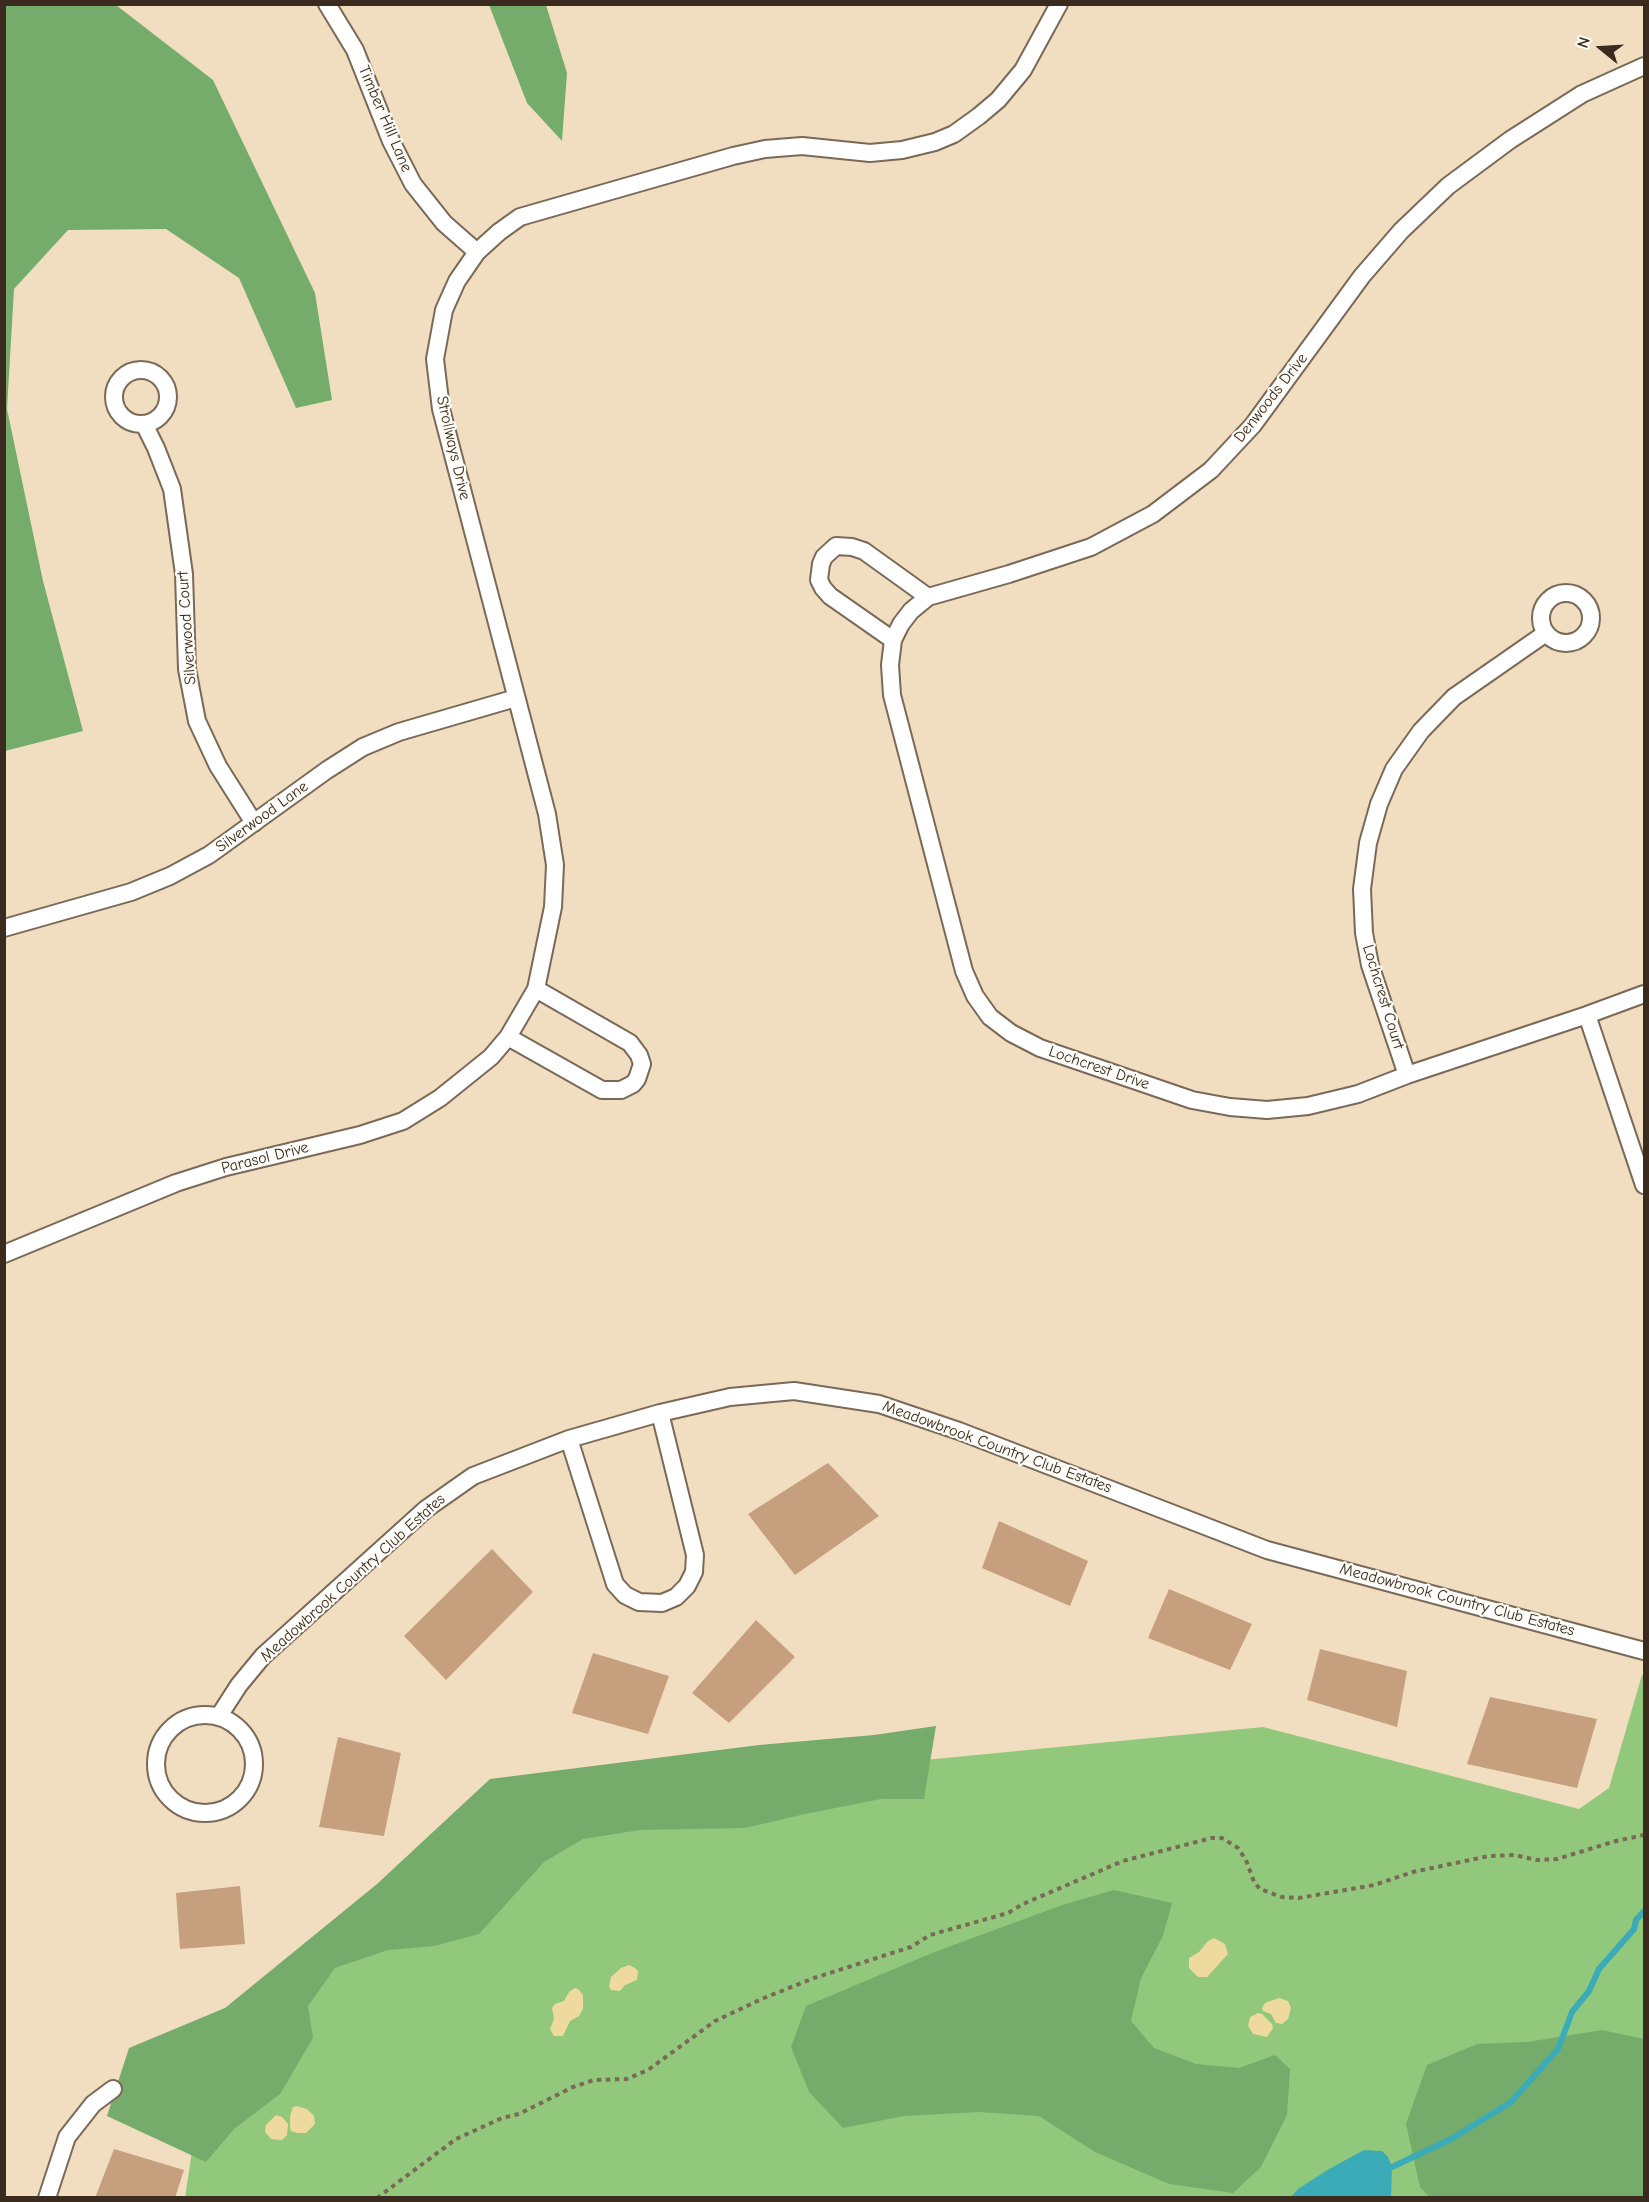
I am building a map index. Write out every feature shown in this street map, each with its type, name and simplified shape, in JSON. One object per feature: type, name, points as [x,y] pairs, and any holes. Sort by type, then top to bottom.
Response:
[{"type":"street","name":"Timber Hill Lane","points":[[327,4],[355,50],[392,141],[413,184],[444,223],[477,252]]},
{"type":"street","name":"Strollways Drive","points":[[536,989],[554,907],[555,865],[547,814],[441,409],[435,359],[444,309],[457,281],[477,252],[520,217],[733,156],[765,149],[802,146],[870,153],[902,150],[935,142],[954,134],[998,100],[1023,70],[1059,4]]},
{"type":"street","name":"Denwoods Drive","points":[[927,597],[1009,574],[1091,547],[1153,514],[1211,470],[1253,425],[1362,276],[1401,231],[1448,186],[1510,140],[1582,94],[1644,66]]},
{"type":"street","name":"Silverwood Court","points":[[144,424],[172,489],[184,574],[187,669],[197,721],[218,766],[254,823]]},
{"type":"street","points":[[893,640],[830,596],[823,588],[819,580],[819,573],[824,557],[836,546],[858,549],[927,597]]},
{"type":"street","name":"Lochcrest Drive","points":[[927,597],[911,611],[893,640],[890,665],[892,695],[964,971],[975,996],[990,1017],[1011,1033],[1040,1048],[1192,1100],[1230,1107],[1268,1110],[1308,1106],[1358,1094],[1644,994]]},
{"type":"street","name":"Lochcrest Court","points":[[1407,1075],[1370,965],[1364,933],[1362,889],[1368,843],[1379,804],[1395,769],[1421,731],[1454,697],[1546,633]]},
{"type":"street","name":"Silverwood Lane","points":[[4,928],[131,892],[170,876],[208,855],[363,747],[399,732],[516,698]]},
{"type":"street","points":[[508,1037],[602,1090],[621,1090],[633,1084],[637,1078],[642,1064],[639,1055],[630,1043],[536,989]]},
{"type":"street","name":"Parasol Drive","points":[[4,1254],[176,1183],[226,1167],[360,1135],[403,1120],[440,1098],[491,1057],[508,1037],[536,989]]},
{"type":"street","points":[[1587,1015],[1644,1185]]},
{"type":"street","name":"Meadowbrook Country Club Estates","points":[[219,1716],[239,1685],[263,1656],[426,1509],[473,1476],[569,1439],[660,1413],[730,1397],[794,1391],[879,1404],[981,1439],[1267,1550],[1644,1651]]},
{"type":"street","points":[[569,1439],[615,1584],[625,1595],[639,1602],[662,1603],[676,1596],[687,1586],[694,1572],[695,1555],[660,1413]]},
{"type":"street","points":[[196,1715],[219,1716],[235,1724],[249,1740],[254,1756],[253,1776],[246,1792],[233,1804],[217,1811],[204,1813],[187,1809],[174,1802],[163,1788],[158,1776],[156,1759],[164,1736],[176,1724],[196,1715]]},
{"type":"street","points":[[47,2198],[67,2137],[93,2104],[113,2089]]},
{"type":"path","points":[[377,2198],[456,2139],[501,2118],[519,2114],[573,2087],[594,2080],[627,2079],[648,2070],[715,2021],[764,1998],[814,1978],[911,1947],[930,1935],[1008,1913],[1023,1904],[1123,1861],[1212,1838],[1222,1838],[1238,1848],[1246,1860],[1254,1882],[1260,1889],[1282,1897],[1299,1898],[1374,1885],[1413,1872],[1489,1856],[1515,1855],[1536,1860],[1557,1859],[1644,1835]]},
{"type":"green space","points":[[4,5],[116,5],[213,80],[315,293],[332,400],[296,408],[239,278],[166,229],[68,230],[14,289],[7,409],[43,581],[83,731],[5,751]]},
{"type":"green space","points":[[489,5],[546,5],[567,73],[562,141],[527,103]]},
{"type":"green space","points":[[1642,1675],[1644,1675],[1644,2197],[185,2198],[206,2057],[485,1803],[1263,1727],[1579,1809],[1609,1788]]},
{"type":"green space","points":[[936,1726],[924,1799],[881,1799],[745,1828],[640,1830],[583,1839],[544,1862],[479,1934],[434,1946],[388,1950],[335,1968],[308,2006],[313,2038],[280,2094],[234,2129],[206,2162],[107,2116],[129,2048],[225,2008],[377,1884],[490,1779],[759,1745],[874,1735]]},
{"type":"green space","points":[[1114,1890],[1172,1903],[1163,1936],[1141,1978],[1131,2021],[1154,2048],[1196,2064],[1239,2068],[1275,2055],[1290,2069],[1287,2115],[1261,2167],[1233,2193],[1169,2184],[1095,2152],[1039,2116],[979,2112],[904,2116],[843,2128],[809,2092],[791,2047],[806,2006],[932,1953],[1062,1905]]},
{"type":"green space","points":[[1602,2030],[1644,2039],[1644,2197],[1430,2198],[1420,2187],[1406,2124],[1427,2065],[1477,2044],[1527,2042]]},
{"type":"sand","points":[[1214,1938],[1225,1944],[1228,1954],[1207,1977],[1198,1977],[1189,1968],[1189,1958]]},
{"type":"sand","points":[[629,1965],[638,1971],[637,1980],[625,1985],[620,1991],[611,1990],[609,1986],[611,1977],[621,1968]]},
{"type":"sand","points":[[575,1988],[583,1995],[583,2009],[579,2016],[570,2021],[563,2036],[554,2036],[550,2029],[554,2019],[552,2008],[555,2004],[564,2001],[569,1992]]},
{"type":"sand","points":[[1279,1998],[1288,2001],[1291,2008],[1288,2019],[1282,2024],[1276,2023],[1271,2014],[1263,2011],[1262,2008],[1265,2003]]},
{"type":"sand","points":[[1258,2013],[1272,2024],[1273,2028],[1267,2037],[1253,2034],[1248,2026],[1250,2017]]},
{"type":"sand","points":[[293,2107],[307,2109],[314,2116],[315,2124],[306,2133],[291,2131],[290,2116]]},
{"type":"sand","points":[[276,2115],[282,2117],[288,2124],[287,2135],[282,2140],[271,2139],[265,2132],[266,2125]]},
{"type":"water","points":[[1364,2150],[1382,2151],[1388,2157],[1392,2167],[1391,2197],[1291,2197],[1298,2189],[1329,2169]]},
{"type":"building","points":[[828,1463],[879,1516],[795,1575],[748,1514]]},
{"type":"building","points":[[999,1521],[1088,1561],[1070,1606],[982,1568]]},
{"type":"building","points":[[492,1549],[533,1592],[446,1680],[404,1636]]},
{"type":"building","points":[[1169,1589],[1252,1624],[1230,1670],[1148,1638]]},
{"type":"building","points":[[756,1620],[795,1657],[729,1723],[692,1693]]},
{"type":"building","points":[[1320,1649],[1407,1671],[1397,1727],[1307,1700]]},
{"type":"building","points":[[593,1653],[669,1676],[648,1734],[572,1713]]},
{"type":"building","points":[[1490,1697],[1597,1719],[1577,1788],[1467,1764]]},
{"type":"building","points":[[338,1737],[401,1753],[384,1836],[319,1827]]},
{"type":"building","points":[[240,1886],[245,1944],[180,1949],[176,1893]]},
{"type":"building","points":[[114,2149],[184,2170],[175,2198],[95,2198]]},
{"type":"waterway","points":[[1392,2167],[1451,2139],[1511,2102],[1558,2049],[1572,2012],[1589,1991],[1599,1969],[1634,1929],[1636,1920],[1644,1911]]}]
